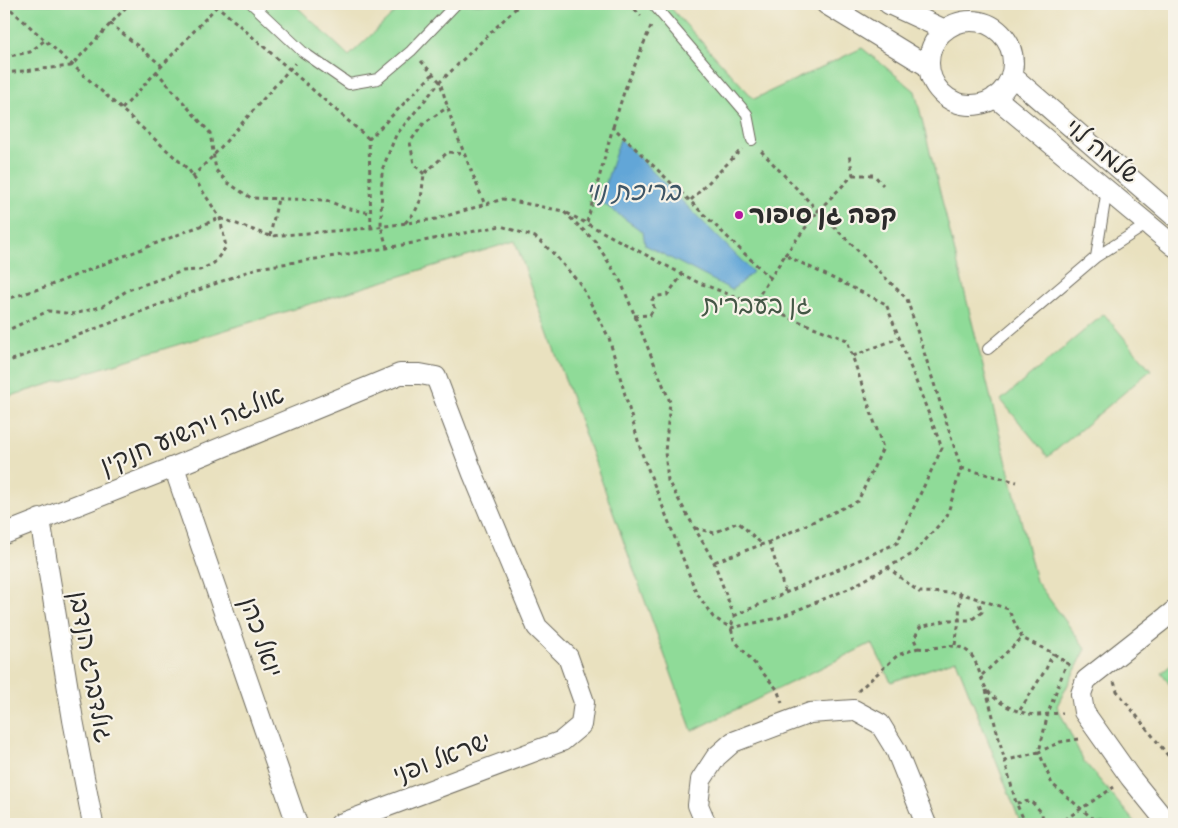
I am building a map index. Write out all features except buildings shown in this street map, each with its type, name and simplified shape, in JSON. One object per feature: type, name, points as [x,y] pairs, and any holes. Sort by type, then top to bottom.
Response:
[{"type":"street","points":[[826,4],[930,67]]},
{"type":"street","points":[[889,4],[945,30]]},
{"type":"street","points":[[983,22],[995,28],[1004,37],[1011,49],[1013,62],[1011,75],[1005,87],[995,97],[975,104],[954,101],[942,93],[933,81],[930,53],[936,40],[945,30],[957,23],[983,22]]},
{"type":"street","name":"שלמה לוי","points":[[1011,75],[1171,207]]},
{"type":"street","name":"שלמה לוי","points":[[995,97],[1108,189],[1174,246]]},
{"type":"street","name":"אולגה ויהשוע חנקין","points":[[4,534],[174,467],[400,374]]},
{"type":"street","name":"ישראל ופני","points":[[340,824],[562,741],[581,725],[584,702],[568,657],[537,627],[473,474],[436,378],[420,374],[400,374]]},
{"type":"street","name":"יואל כהן","points":[[174,467],[297,824]]},
{"type":"street","name":"גולדברג הנדבן","points":[[40,519],[73,720],[93,824]]},
{"type":"street","points":[[1168,824],[1130,777],[1084,712],[1081,694],[1086,680],[1174,611]]},
{"type":"street","points":[[706,824],[698,805],[701,780],[716,758],[733,742],[810,713],[854,710],[880,724],[896,750],[926,824]]},
{"type":"lane","points":[[252,4],[303,52],[349,84],[378,79],[411,50],[456,4]]},
{"type":"lane","points":[[653,4],[748,114],[752,140]]},
{"type":"lane","points":[[1096,256],[1108,189]]},
{"type":"lane","points":[[988,349],[1096,256],[1148,223]]},
{"type":"path","points":[[4,73],[71,66],[129,4]]},
{"type":"path","points":[[122,109],[217,4],[369,139]]},
{"type":"path","points":[[387,248],[380,226],[382,170],[396,135],[440,82],[520,4]]},
{"type":"path","points":[[629,4],[658,33]]},
{"type":"path","points":[[4,332],[48,311],[75,314],[103,306],[128,290],[183,271],[200,270],[214,263],[226,247],[220,218],[188,170],[6,6]]},
{"type":"path","points":[[110,23],[161,65]]},
{"type":"path","points":[[587,222],[625,89],[651,26]]},
{"type":"path","points":[[4,57],[30,52],[44,41]]},
{"type":"path","points":[[411,50],[440,82],[464,154],[485,205]]},
{"type":"path","points":[[192,177],[290,70],[303,52]]},
{"type":"path","points":[[156,71],[210,133],[216,170],[228,183],[251,198],[326,200],[345,208],[371,213]]},
{"type":"path","points":[[371,228],[369,139],[433,74]]},
{"type":"path","points":[[424,174],[414,164],[410,142],[424,123],[448,107]]},
{"type":"path","points":[[613,127],[770,278]]},
{"type":"path","points":[[4,362],[257,268],[387,248],[501,226],[535,237],[551,251],[581,285],[609,338],[641,451],[696,592],[714,617],[731,628],[778,618],[848,589],[917,550],[948,516],[961,468],[907,299],[818,211],[752,140],[691,200]]},
{"type":"path","points":[[405,223],[415,212],[421,199],[424,174],[448,152],[464,154]]},
{"type":"path","points":[[849,155],[853,175]]},
{"type":"path","points":[[754,302],[785,254],[818,211],[853,175],[874,175],[883,185]]},
{"type":"path","points":[[270,236],[278,199]]},
{"type":"path","points":[[4,300],[51,285],[220,218],[270,236],[371,228],[436,219],[503,199],[562,211],[587,222],[696,282],[754,302],[847,340],[854,356],[883,448],[858,501],[769,542],[714,562]]},
{"type":"path","points":[[562,211],[595,241],[621,282],[670,402],[665,452],[668,481],[714,562],[734,616],[731,628],[734,640],[777,689],[787,721]]},
{"type":"path","points":[[734,616],[897,543],[942,448],[886,304],[785,254]]},
{"type":"path","points":[[634,316],[650,315],[654,308],[652,300],[658,296],[667,295],[684,274]]},
{"type":"path","points":[[854,356],[899,338]]},
{"type":"path","points":[[961,468],[1017,482]]},
{"type":"path","points":[[695,528],[714,533],[738,522],[762,544]]},
{"type":"path","points":[[769,542],[786,594]]},
{"type":"path","points":[[887,567],[919,592],[960,593],[1008,609],[1022,638],[1053,653],[1086,680]]},
{"type":"path","points":[[955,646],[960,621],[960,593]]},
{"type":"path","points":[[918,648],[914,639],[920,626],[948,620],[971,620],[982,612],[978,600]]},
{"type":"path","points":[[982,675],[1022,638]]},
{"type":"path","points":[[836,711],[898,655],[918,648],[930,650],[944,646],[955,646],[968,651],[982,675],[1004,761],[1010,774],[1016,803],[1026,824]]},
{"type":"path","points":[[1020,710],[1046,669],[1053,653]]},
{"type":"path","points":[[1066,662],[1048,713],[1039,752],[1052,784],[1092,818],[1092,824]]},
{"type":"path","points":[[1118,674],[1114,681],[1117,691],[1174,763]]},
{"type":"path","points":[[986,688],[1003,705],[1036,715],[1084,712]]},
{"type":"path","points":[[1004,761],[1039,752],[1060,742],[1100,735]]},
{"type":"path","points":[[1058,824],[1130,777]]},
{"type":"path","points":[[1016,803],[1031,801],[1042,813],[1043,824]]},
{"type":"green space","name":"גן בעברית","points":[[4,4],[294,4],[349,56],[404,4],[667,4],[754,99],[862,48],[915,91],[1036,581],[1086,649],[1057,706],[1083,760],[1136,824],[1021,824],[956,660],[891,682],[872,643],[692,731],[515,241],[4,398]]},
{"type":"green space","points":[[1104,314],[1151,370],[1048,457],[1001,400]]},
{"type":"green space","points":[[1174,663],[1174,690],[1161,673]]},
{"type":"water","name":"בריכת נוי","points":[[620,139],[753,272],[732,290],[645,245],[643,232],[600,201]]},
{"type":"place","name":"קפה גן סיפור","points":[[739,215]]}]
